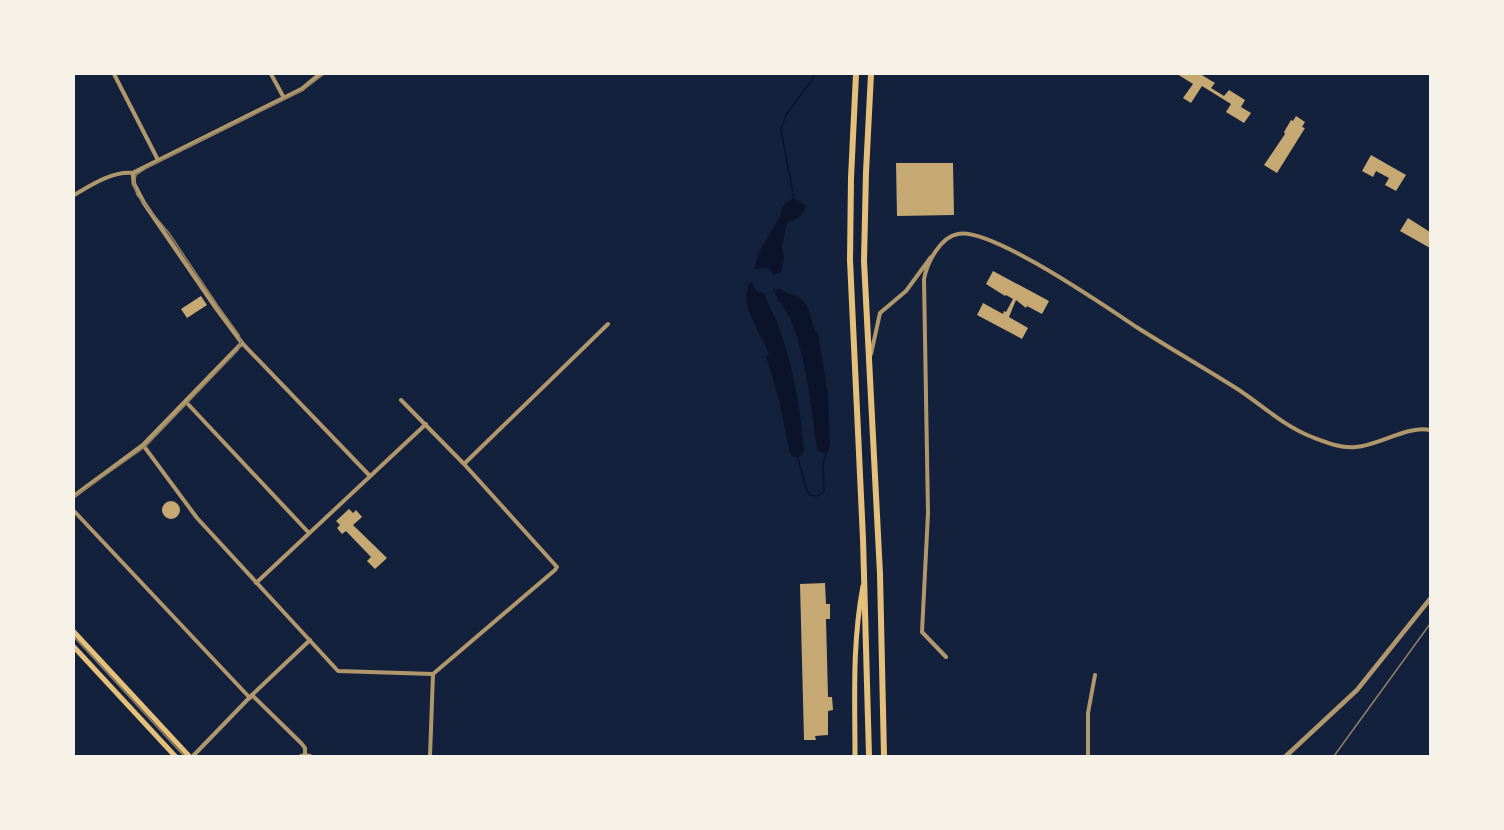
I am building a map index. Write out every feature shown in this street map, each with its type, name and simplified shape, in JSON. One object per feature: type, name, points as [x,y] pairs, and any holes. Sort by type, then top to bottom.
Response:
[{"type":"main road","points":[[856,74],[850,260],[864,578],[869,756]]},
{"type":"main road","points":[[871,74],[864,261],[880,574],[884,756]]},
{"type":"main road","points":[[855,756],[856,621],[864,578]]},
{"type":"main road","points":[[74,632],[191,756]]},
{"type":"main road","points":[[74,647],[175,756]]},
{"type":"street","points":[[114,74],[158,160]]},
{"type":"street","points":[[271,74],[284,98]]},
{"type":"street","points":[[74,195],[106,178],[123,172],[133,173],[284,98],[320,74]]},
{"type":"street","points":[[133,173],[134,184],[144,203],[242,343],[370,476]]},
{"type":"street","points":[[869,363],[880,313],[906,291],[936,251],[948,239],[958,234],[982,237],[1077,286],[1137,327],[1241,392],[1270,414],[1317,438],[1339,446],[1357,447],[1414,430],[1431,430]]},
{"type":"street","points":[[936,251],[924,279],[928,513],[922,632],[946,657]]},
{"type":"street","points":[[464,464],[608,324]]},
{"type":"street","points":[[74,496],[143,446],[242,343]]},
{"type":"street","points":[[143,446],[197,518],[338,671],[433,674],[557,567],[464,464],[401,400]]},
{"type":"street","points":[[186,402],[309,533]]},
{"type":"street","points":[[256,583],[426,424]]},
{"type":"street","points":[[74,511],[251,697],[301,742],[305,748],[305,756]]},
{"type":"street","points":[[1286,756],[1352,696],[1431,599]]},
{"type":"street","points":[[191,756],[310,640]]},
{"type":"street","points":[[430,756],[433,674]]},
{"type":"street","points":[[1088,756],[1088,713],[1095,675]]},
{"type":"water","points":[[794,198],[806,206],[801,215],[787,223],[782,246],[784,259],[781,272],[774,275],[768,268],[754,269],[760,250],[780,217],[782,208],[786,202]]},
{"type":"water","points":[[750,281],[757,291],[764,293],[777,323],[788,358],[796,389],[803,436],[804,452],[799,457],[794,457],[790,453],[779,400],[766,356],[769,355],[749,310],[747,291]]},
{"type":"water","points":[[777,289],[805,303],[815,331],[818,333],[828,394],[830,445],[827,452],[822,453],[817,449],[802,355],[793,325],[776,292]]},
{"type":"building","points":[[1177,74],[1200,74],[1215,83],[1211,88],[1224,96],[1229,90],[1245,100],[1241,107],[1251,113],[1244,123],[1226,112],[1231,104],[1202,86],[1191,103],[1183,98],[1193,84]]},
{"type":"building","points":[[1296,116],[1305,122],[1302,127],[1305,128],[1277,173],[1264,165],[1285,134],[1291,120],[1293,121]]},
{"type":"building","points":[[1371,155],[1406,175],[1396,191],[1385,185],[1389,178],[1376,171],[1373,177],[1362,171]]},
{"type":"building","points":[[896,163],[953,163],[954,215],[897,216]]},
{"type":"building","points":[[1408,218],[1430,232],[1430,248],[1400,231]]},
{"type":"building","points":[[993,271],[1049,301],[1042,314],[1027,306],[1026,308],[1016,300],[1009,317],[1028,328],[1022,339],[977,315],[983,303],[1003,314],[1013,299],[986,284]]},
{"type":"building","points":[[201,296],[207,305],[187,318],[181,309]]},
{"type":"building","points":[[171,501],[177,504],[180,510],[177,516],[171,519],[165,516],[162,510],[165,504]]},
{"type":"building","points":[[349,509],[353,513],[356,510],[362,517],[353,525],[387,558],[375,569],[367,561],[371,557],[346,531],[342,534],[337,528],[340,525],[336,521]]},
{"type":"building","points":[[825,583],[826,604],[830,604],[830,619],[826,619],[828,697],[832,697],[833,710],[828,711],[828,735],[815,736],[816,740],[804,740],[800,584]]},
{"type":"waterway","points":[[794,199],[781,129],[786,115],[816,74]]},
{"type":"waterway","points":[[774,289],[780,302]]},
{"type":"waterway","points":[[797,455],[807,491],[810,495],[817,496],[824,491],[823,464],[827,450]]},
{"type":"tram line","points":[[74,497],[145,447],[238,350],[241,342],[239,335],[169,233],[137,195],[134,184],[136,175],[303,90],[324,74]]},
{"type":"tram line","points":[[74,637],[184,756]]},
{"type":"railway","points":[[1334,756],[1430,624]]}]
